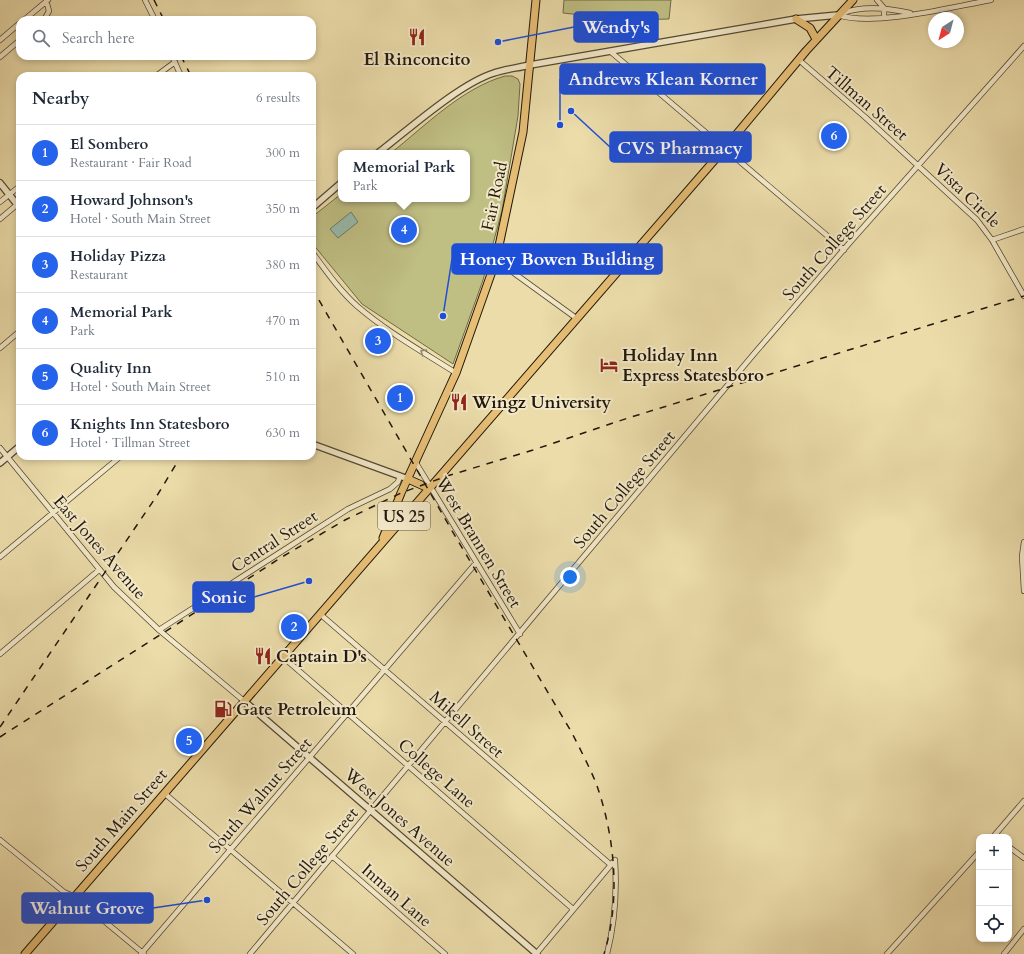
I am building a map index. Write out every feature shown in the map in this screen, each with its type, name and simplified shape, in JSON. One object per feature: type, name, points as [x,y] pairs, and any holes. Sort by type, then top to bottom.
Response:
[{"type":"main road","name":"Fair Road","points":[[380,544],[456,373],[496,260],[524,132],[536,0]]},
{"type":"main road","name":"South Main Street","points":[[25,954],[725,148],[816,39],[853,0]]},
{"type":"main road","points":[[796,20],[810,28],[816,39]]},
{"type":"main road","points":[[408,479],[429,487]]},
{"type":"street","points":[[29,16],[47,0]]},
{"type":"street","points":[[46,16],[49,11],[47,0]]},
{"type":"street","points":[[145,0],[153,16]]},
{"type":"street","points":[[877,0],[884,8],[884,18]]},
{"type":"street","points":[[838,15],[849,19],[884,18],[916,14],[991,0]]},
{"type":"street","points":[[382,150],[466,87],[493,73],[530,65],[796,20],[838,15],[852,10],[884,8],[916,14]]},
{"type":"street","points":[[0,40],[16,26]]},
{"type":"street","points":[[0,57],[16,43]]},
{"type":"street","name":"South College Street","points":[[250,954],[520,634],[673,449],[918,165],[1024,46]]},
{"type":"street","points":[[611,52],[844,250]]},
{"type":"street","name":"Tillman Street","points":[[799,60],[918,165]]},
{"type":"street","points":[[161,72],[175,62],[180,72]]},
{"type":"street","name":"Vista Circle","points":[[918,165],[977,220],[992,240],[1024,229]]},
{"type":"street","points":[[0,183],[16,202]]},
{"type":"street","points":[[316,205],[338,186]]},
{"type":"street","points":[[0,202],[16,189]]},
{"type":"street","points":[[0,219],[16,207]]},
{"type":"street","points":[[992,240],[1024,296]]},
{"type":"street","points":[[316,257],[330,276],[356,305],[376,321],[456,373]]},
{"type":"street","points":[[496,260],[576,318]]},
{"type":"street","points":[[0,348],[16,334]]},
{"type":"street","points":[[316,445],[408,479]]},
{"type":"street","name":"East Jones Avenue","points":[[0,448],[114,587],[159,630],[244,701]]},
{"type":"street","points":[[0,463],[16,449]]},
{"type":"street","points":[[0,557],[116,460]]},
{"type":"street","name":"West Brannen Street","points":[[416,463],[429,487],[520,634]]},
{"type":"street","name":"Central Street","points":[[159,630],[348,509],[390,489],[398,482],[400,476]]},
{"type":"street","points":[[1024,542],[1022,556],[1024,591]]},
{"type":"street","name":"South Walnut Street","points":[[142,954],[476,563]]},
{"type":"street","points":[[0,654],[99,570]]},
{"type":"street","name":"Mikell Street","points":[[320,614],[611,865]]},
{"type":"street","name":"College Lane","points":[[283,657],[573,909]]},
{"type":"street","name":"West Jones Avenue","points":[[244,701],[536,954]]},
{"type":"street","points":[[164,793],[352,954]]},
{"type":"street","points":[[996,834],[1024,801]]},
{"type":"street","points":[[0,840],[64,892],[75,897],[142,954]]},
{"type":"street","points":[[1012,849],[1024,858]]},
{"type":"street","points":[[887,954],[976,855]]},
{"type":"street","name":"Inman Lane","points":[[332,856],[445,954]]},
{"type":"street","points":[[536,954],[615,860],[616,892],[614,928],[608,954]]},
{"type":"street","points":[[1004,954],[1024,928]]},
{"type":"shaded area","points":[[564,0],[671,0],[669,19],[629,20],[563,13]]},
{"type":"shaded area","points":[[505,76],[512,76],[518,79],[520,84],[518,116],[502,211],[483,280],[453,364],[362,304],[316,248],[316,214],[338,196],[338,202],[470,202],[470,150],[395,150],[445,109],[474,89]]},
{"type":"shaded area","points":[[351,212],[358,222],[338,238],[330,229]]},
{"type":"railway","points":[[154,0],[162,16]]},
{"type":"railway","points":[[183,60],[189,72]]},
{"type":"railway","points":[[316,295],[451,529],[572,733],[596,783],[608,824],[614,868],[613,912],[604,954]]},
{"type":"railway","points":[[0,737],[282,557],[345,520],[401,493],[447,476],[533,450],[628,418],[1024,296]]},
{"type":"railway","points":[[0,727],[158,494],[179,460]]},
{"type":"place","name":"El Rinconcito","points":[[417,37]]},
{"type":"place","name":"Wendy's","points":[[498,42]]},
{"type":"place","name":"CVS Pharmacy","points":[[571,111]]},
{"type":"place","name":"Andrews Klean Korner","points":[[560,125]]},
{"type":"place","name":"Knights Inn Statesboro","points":[[834,136]]},
{"type":"place","name":"Memorial Park","points":[[404,230]]},
{"type":"place","name":"Honey Bowen Building","points":[[443,316]]},
{"type":"place","name":"Holiday Pizza","points":[[378,341]]},
{"type":"place","name":"Holiday Inn Express Statesboro","points":[[609,365]]},
{"type":"place","name":"El Sombero","points":[[400,398]]},
{"type":"place","name":"Wingz University","points":[[459,402]]},
{"type":"place","name":"Sonic","points":[[309,581]]},
{"type":"place","name":"Howard Johnson's","points":[[294,627]]},
{"type":"place","name":"Captain D's","points":[[263,656]]},
{"type":"place","name":"Gate Petroleum","points":[[223,709]]},
{"type":"place","name":"Quality Inn","points":[[189,741]]},
{"type":"place","name":"Walnut Grove","points":[[207,900]]}]
